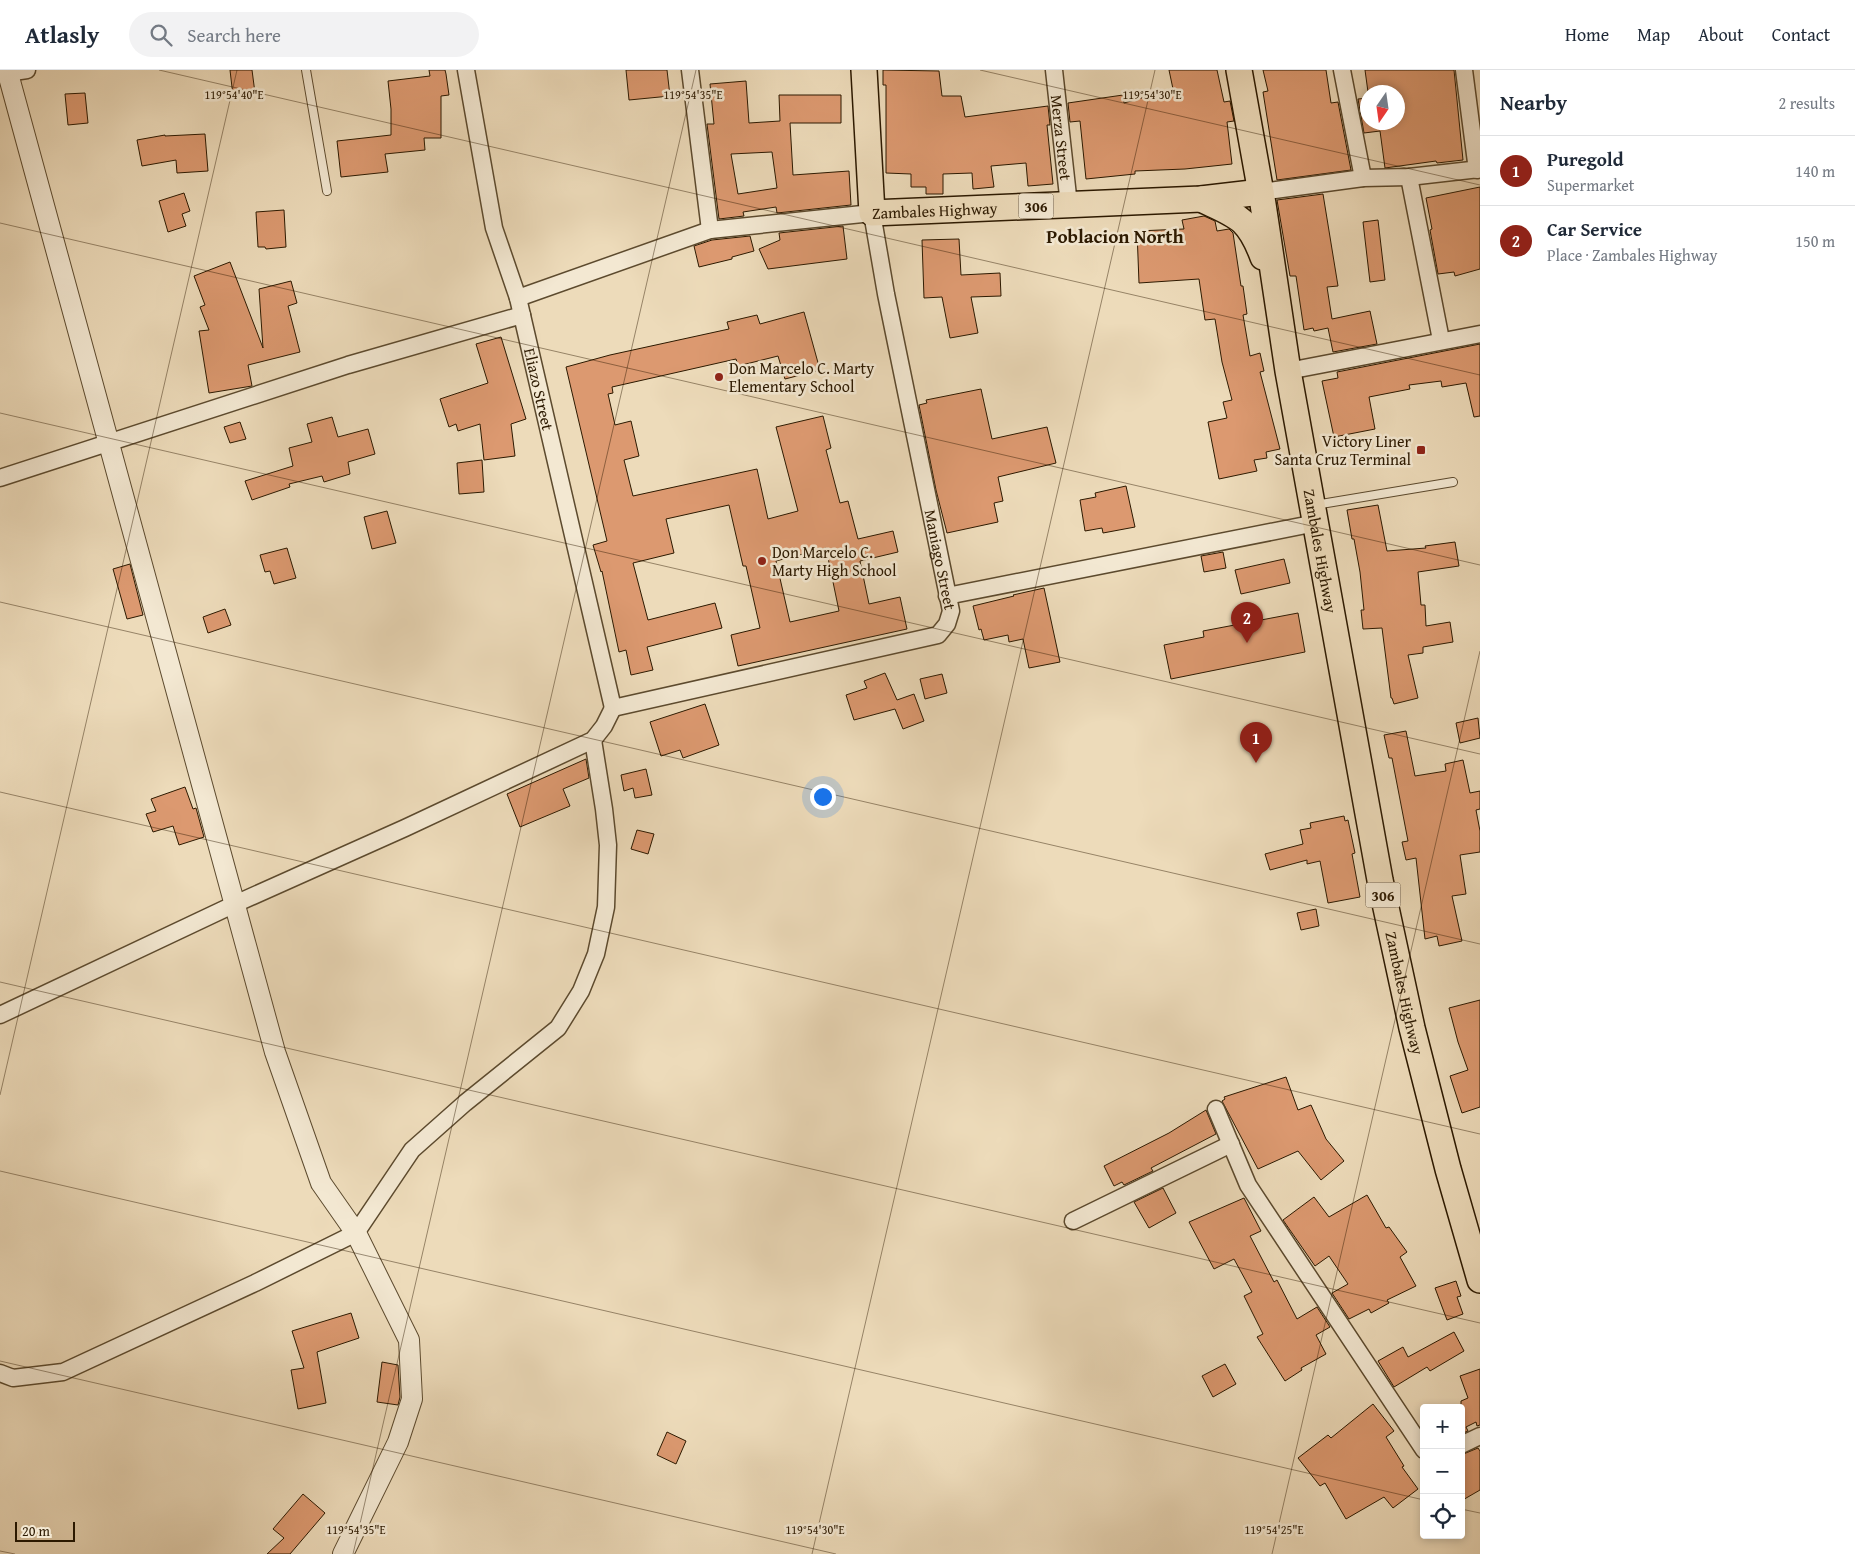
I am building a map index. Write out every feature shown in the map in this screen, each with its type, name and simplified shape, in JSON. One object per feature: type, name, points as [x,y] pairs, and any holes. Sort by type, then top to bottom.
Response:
[{"type":"main road","name":"Zambales Highway","points":[[864,70],[872,213],[1201,198],[1260,192],[1288,371],[1380,880],[1412,1028],[1448,1169],[1480,1280]]},
{"type":"main road","name":"306","points":[[1239,70],[1260,192]]},
{"type":"main road","name":"306","points":[[1201,198],[1239,217],[1255,236],[1274,285]]},
{"type":"street","name":"Eliazo Street","points":[[466,70],[494,228],[518,298],[613,708]]},
{"type":"street","points":[[690,70],[710,230]]},
{"type":"street","name":"Merza Street","points":[[1054,70],[1069,205]]},
{"type":"street","points":[[1342,70],[1363,178]]},
{"type":"street","points":[[1260,192],[1363,178],[1410,177],[1478,170],[1464,70]]},
{"type":"street","points":[[10,72],[275,1052],[321,1183],[356,1233],[409,1340],[412,1399],[398,1442],[343,1554]]},
{"type":"street","points":[[1410,177],[1441,340]]},
{"type":"street","points":[[518,298],[710,230],[872,213]]},
{"type":"street","name":"Maniago Street","points":[[613,708],[938,635],[947,624],[951,611],[886,294],[872,213]]},
{"type":"street","points":[[0,478],[348,365],[522,315]]},
{"type":"street","points":[[1288,371],[1480,334]]},
{"type":"street","points":[[947,596],[1314,514]]},
{"type":"street","points":[[0,1015],[235,904],[406,828],[593,740],[604,726],[613,708]]},
{"type":"street","points":[[0,1373],[13,1378],[63,1372],[255,1284],[356,1233],[412,1150],[465,1103],[558,1028],[581,991],[596,954],[606,907],[608,845],[593,740]]},
{"type":"street","points":[[1216,1109],[1248,1186],[1423,1449]]},
{"type":"street","points":[[1073,1221],[1231,1144]]},
{"type":"street","points":[[1465,1443],[1480,1436]]},
{"type":"lane","points":[[306,70],[327,191]]},
{"type":"lane","points":[[1314,514],[1453,482]]},
{"type":"building","points":[[230,70],[252,70],[255,93],[233,96]]},
{"type":"building","points":[[429,70],[445,70],[446,74],[449,95],[441,96],[441,138],[424,138],[425,150],[385,154],[388,172],[341,177],[337,141],[391,135],[388,81],[430,76]]},
{"type":"building","points":[[626,70],[667,70],[670,96],[629,100]]},
{"type":"building","points":[[883,70],[939,71],[942,96],[961,96],[965,117],[1048,106],[1050,125],[1047,125],[1053,184],[1028,186],[1026,163],[991,166],[994,187],[973,189],[972,173],[943,174],[943,194],[926,194],[926,187],[911,187],[911,174],[886,173],[886,85],[883,85]]},
{"type":"building","points":[[1169,70],[1217,70],[1224,102],[1230,101],[1234,121],[1227,122],[1232,164],[1185,169],[1135,171],[1135,174],[1086,179],[1080,121],[1070,122],[1068,103],[1123,95],[1124,103],[1173,89]]},
{"type":"building","points":[[1263,70],[1326,70],[1331,103],[1338,102],[1351,170],[1277,180],[1263,92],[1268,91]]},
{"type":"building","points":[[1365,70],[1454,70],[1463,160],[1437,163],[1436,161],[1385,168],[1380,131],[1364,133],[1363,130],[1405,130],[1405,85],[1367,85]]},
{"type":"building","points":[[746,81],[749,123],[780,121],[779,95],[841,95],[841,123],[790,123],[793,175],[849,171],[851,205],[777,213],[776,207],[743,212],[744,216],[719,219],[707,124],[714,124],[710,84]],"holes":[[[772,152],[777,188],[738,194],[731,154]]]},
{"type":"building","points":[[85,93],[88,123],[68,125],[65,94]]},
{"type":"building","points":[[205,134],[208,171],[177,173],[176,160],[142,166],[137,140],[165,135]]},
{"type":"building","points":[[1480,187],[1480,269],[1455,276],[1454,272],[1438,274],[1426,198]]},
{"type":"building","points":[[184,193],[190,211],[182,214],[186,226],[168,232],[159,201]]},
{"type":"building","points":[[1323,194],[1338,286],[1327,287],[1332,319],[1370,311],[1377,344],[1333,352],[1328,328],[1314,331],[1313,328],[1304,330],[1296,276],[1290,276],[1277,200]]},
{"type":"building","points":[[284,210],[286,247],[266,249],[265,247],[258,247],[256,212]]},
{"type":"building","points":[[1204,216],[1215,221],[1217,231],[1229,229],[1233,233],[1247,314],[1243,315],[1250,356],[1260,353],[1264,371],[1260,372],[1280,449],[1266,452],[1267,458],[1254,460],[1257,471],[1219,479],[1208,422],[1227,418],[1223,402],[1232,400],[1222,362],[1215,319],[1205,320],[1199,279],[1139,283],[1137,231],[1184,229],[1182,220]]},
{"type":"building","points":[[1378,220],[1385,280],[1370,282],[1363,222]]},
{"type":"building","points":[[843,226],[847,259],[768,269],[759,249],[780,240],[779,233]]},
{"type":"building","points":[[750,236],[754,251],[732,257],[732,259],[699,267],[694,246],[712,240]]},
{"type":"building","points":[[959,239],[961,275],[1000,273],[1001,296],[971,297],[978,333],[950,338],[942,297],[924,298],[922,240]]},
{"type":"building","points":[[230,262],[263,348],[259,289],[291,281],[297,303],[288,306],[300,352],[248,365],[252,386],[209,393],[199,331],[209,330],[200,307],[205,305],[194,276]]},
{"type":"building","points":[[804,312],[820,370],[785,379],[778,356],[738,366],[736,359],[612,387],[613,393],[608,394],[615,425],[631,421],[639,456],[624,460],[633,496],[757,469],[768,519],[798,511],[776,427],[823,416],[831,448],[826,450],[840,503],[848,501],[858,539],[893,531],[898,552],[860,561],[869,604],[900,597],[907,629],[738,666],[731,635],[760,628],[746,566],[743,566],[729,505],[666,519],[674,553],[633,563],[648,620],[715,603],[722,628],[647,647],[653,670],[631,675],[626,650],[619,652],[602,571],[593,545],[607,541],[566,367],[610,355],[729,329],[727,322],[757,315],[760,324]],"holes":[[[826,548],[839,611],[790,622],[776,561]]]},
{"type":"building","points":[[501,337],[526,419],[511,424],[515,456],[484,460],[480,424],[458,431],[456,424],[449,427],[440,399],[488,383],[476,344]]},
{"type":"building","points":[[1480,344],[1480,416],[1474,417],[1466,383],[1442,387],[1441,381],[1409,385],[1410,389],[1369,397],[1375,429],[1334,437],[1322,381],[1338,378],[1337,372]]},
{"type":"building","points":[[981,389],[992,439],[1047,427],[1056,463],[998,477],[1003,501],[994,503],[998,522],[947,533],[936,490],[919,405],[927,403],[926,400]]},
{"type":"building","points":[[332,417],[338,437],[368,429],[375,454],[348,462],[350,474],[324,482],[322,476],[289,484],[290,487],[252,500],[245,481],[293,466],[289,448],[312,442],[307,424]]},
{"type":"building","points":[[240,422],[246,439],[230,443],[224,427]]},
{"type":"building","points":[[482,460],[484,492],[459,494],[457,463]]},
{"type":"building","points":[[1126,486],[1135,527],[1103,533],[1102,528],[1085,531],[1080,500],[1096,497],[1095,493]]},
{"type":"building","points":[[1378,505],[1387,551],[1426,548],[1425,546],[1455,542],[1459,566],[1418,572],[1421,605],[1425,605],[1426,626],[1450,622],[1453,642],[1423,647],[1423,653],[1408,655],[1418,698],[1394,704],[1391,698],[1382,628],[1363,629],[1361,610],[1364,610],[1360,572],[1347,510]]},
{"type":"building","points":[[387,511],[396,543],[372,549],[364,517]]},
{"type":"building","points":[[287,548],[296,578],[274,584],[270,571],[265,572],[260,555]]},
{"type":"building","points":[[1223,552],[1226,568],[1204,572],[1201,556]]},
{"type":"building","points":[[1284,559],[1290,583],[1241,594],[1235,570]]},
{"type":"building","points":[[130,564],[143,615],[127,619],[113,569]]},
{"type":"building","points":[[1044,588],[1060,662],[1029,668],[1023,639],[1009,642],[1008,635],[984,640],[981,629],[979,630],[973,606]]},
{"type":"building","points":[[225,609],[231,625],[208,633],[203,617]]},
{"type":"building","points":[[1298,613],[1305,652],[1171,679],[1164,645],[1204,637],[1203,631]]},
{"type":"building","points":[[885,673],[897,700],[914,694],[924,721],[903,729],[895,709],[854,720],[846,695],[867,688],[864,681]]},
{"type":"building","points":[[942,674],[947,693],[925,699],[920,679]]},
{"type":"building","points":[[705,704],[719,745],[683,758],[680,750],[661,756],[650,722]]},
{"type":"building","points":[[1478,718],[1480,738],[1460,743],[1456,723]]},
{"type":"building","points":[[1406,731],[1415,776],[1446,771],[1445,764],[1463,760],[1470,793],[1480,791],[1480,809],[1476,810],[1480,831],[1480,852],[1460,855],[1466,894],[1452,896],[1462,941],[1439,946],[1437,936],[1425,939],[1416,858],[1406,860],[1402,842],[1408,841],[1392,758],[1389,758],[1384,735]]},
{"type":"building","points":[[586,759],[589,778],[563,789],[570,806],[520,827],[507,794]]},
{"type":"building","points":[[646,769],[652,795],[635,798],[633,788],[624,791],[621,775]]},
{"type":"building","points":[[185,787],[193,809],[196,808],[204,837],[179,845],[173,826],[153,832],[146,814],[156,811],[151,799]]},
{"type":"building","points":[[1344,816],[1345,821],[1348,820],[1355,853],[1352,854],[1360,897],[1328,903],[1320,861],[1307,864],[1307,860],[1270,870],[1265,854],[1303,844],[1300,830],[1311,828],[1310,823]]},
{"type":"building","points":[[637,830],[654,834],[648,854],[631,849]]},
{"type":"building","points":[[1316,909],[1319,926],[1301,930],[1297,913]]},
{"type":"building","points":[[1480,1000],[1480,1107],[1462,1113],[1450,1076],[1468,1070],[1449,1008]]},
{"type":"building","points":[[1286,1077],[1298,1110],[1311,1105],[1326,1139],[1344,1161],[1321,1180],[1298,1151],[1258,1169],[1222,1101],[1225,1099],[1224,1097]]},
{"type":"building","points":[[1206,1110],[1216,1134],[1151,1168],[1153,1171],[1124,1185],[1122,1182],[1114,1186],[1104,1166],[1169,1133]]},
{"type":"building","points":[[1163,1188],[1176,1213],[1149,1228],[1134,1202]]},
{"type":"building","points":[[1367,1195],[1386,1228],[1389,1227],[1407,1252],[1400,1257],[1416,1286],[1387,1300],[1389,1303],[1371,1313],[1369,1309],[1349,1319],[1332,1293],[1348,1284],[1329,1256],[1315,1266],[1283,1220],[1314,1197],[1329,1217]]},
{"type":"building","points":[[1244,1198],[1261,1231],[1250,1236],[1274,1282],[1277,1280],[1297,1319],[1317,1307],[1330,1327],[1316,1335],[1326,1354],[1301,1368],[1302,1370],[1285,1381],[1257,1337],[1263,1334],[1244,1296],[1252,1292],[1234,1259],[1214,1269],[1189,1222]]},
{"type":"building","points":[[1456,1281],[1461,1296],[1457,1297],[1463,1314],[1447,1320],[1435,1288]]},
{"type":"building","points":[[351,1313],[359,1338],[317,1352],[326,1403],[298,1409],[291,1370],[304,1368],[292,1331]]},
{"type":"building","points":[[1454,1332],[1464,1351],[1430,1371],[1427,1367],[1394,1387],[1378,1361],[1403,1347],[1408,1357]]},
{"type":"building","points":[[382,1362],[398,1365],[400,1397],[398,1405],[377,1402]]},
{"type":"building","points":[[1225,1364],[1236,1384],[1213,1397],[1202,1376]]},
{"type":"building","points":[[1480,1369],[1480,1425],[1477,1426],[1476,1422],[1466,1427],[1468,1431],[1465,1432],[1465,1404],[1461,1404],[1461,1401],[1468,1398],[1460,1376]]},
{"type":"building","points":[[1373,1404],[1394,1431],[1386,1437],[1404,1466],[1402,1467],[1418,1489],[1393,1508],[1384,1497],[1346,1519],[1325,1483],[1320,1486],[1298,1458],[1328,1435],[1331,1438]]},
{"type":"building","points":[[667,1432],[686,1441],[676,1464],[657,1455]]},
{"type":"building","points":[[1478,1448],[1480,1451],[1480,1490],[1465,1499],[1465,1494],[1465,1453]]},
{"type":"building","points":[[303,1494],[325,1513],[290,1554],[267,1554],[284,1538],[273,1529]]},
{"type":"place","name":"Don Marcelo C. Marty Elementary School","points":[[719,377]]},
{"type":"place","name":"Victory Liner Santa Cruz Terminal","points":[[1421,450]]},
{"type":"place","name":"Don Marcelo C. Marty High School","points":[[762,561]]},
{"type":"place","name":"Car Service","points":[[1247,643]]},
{"type":"place","name":"Puregold","points":[[1256,763]]},
{"type":"district","name":"Poblacion North","points":[[1115,236]]}]
